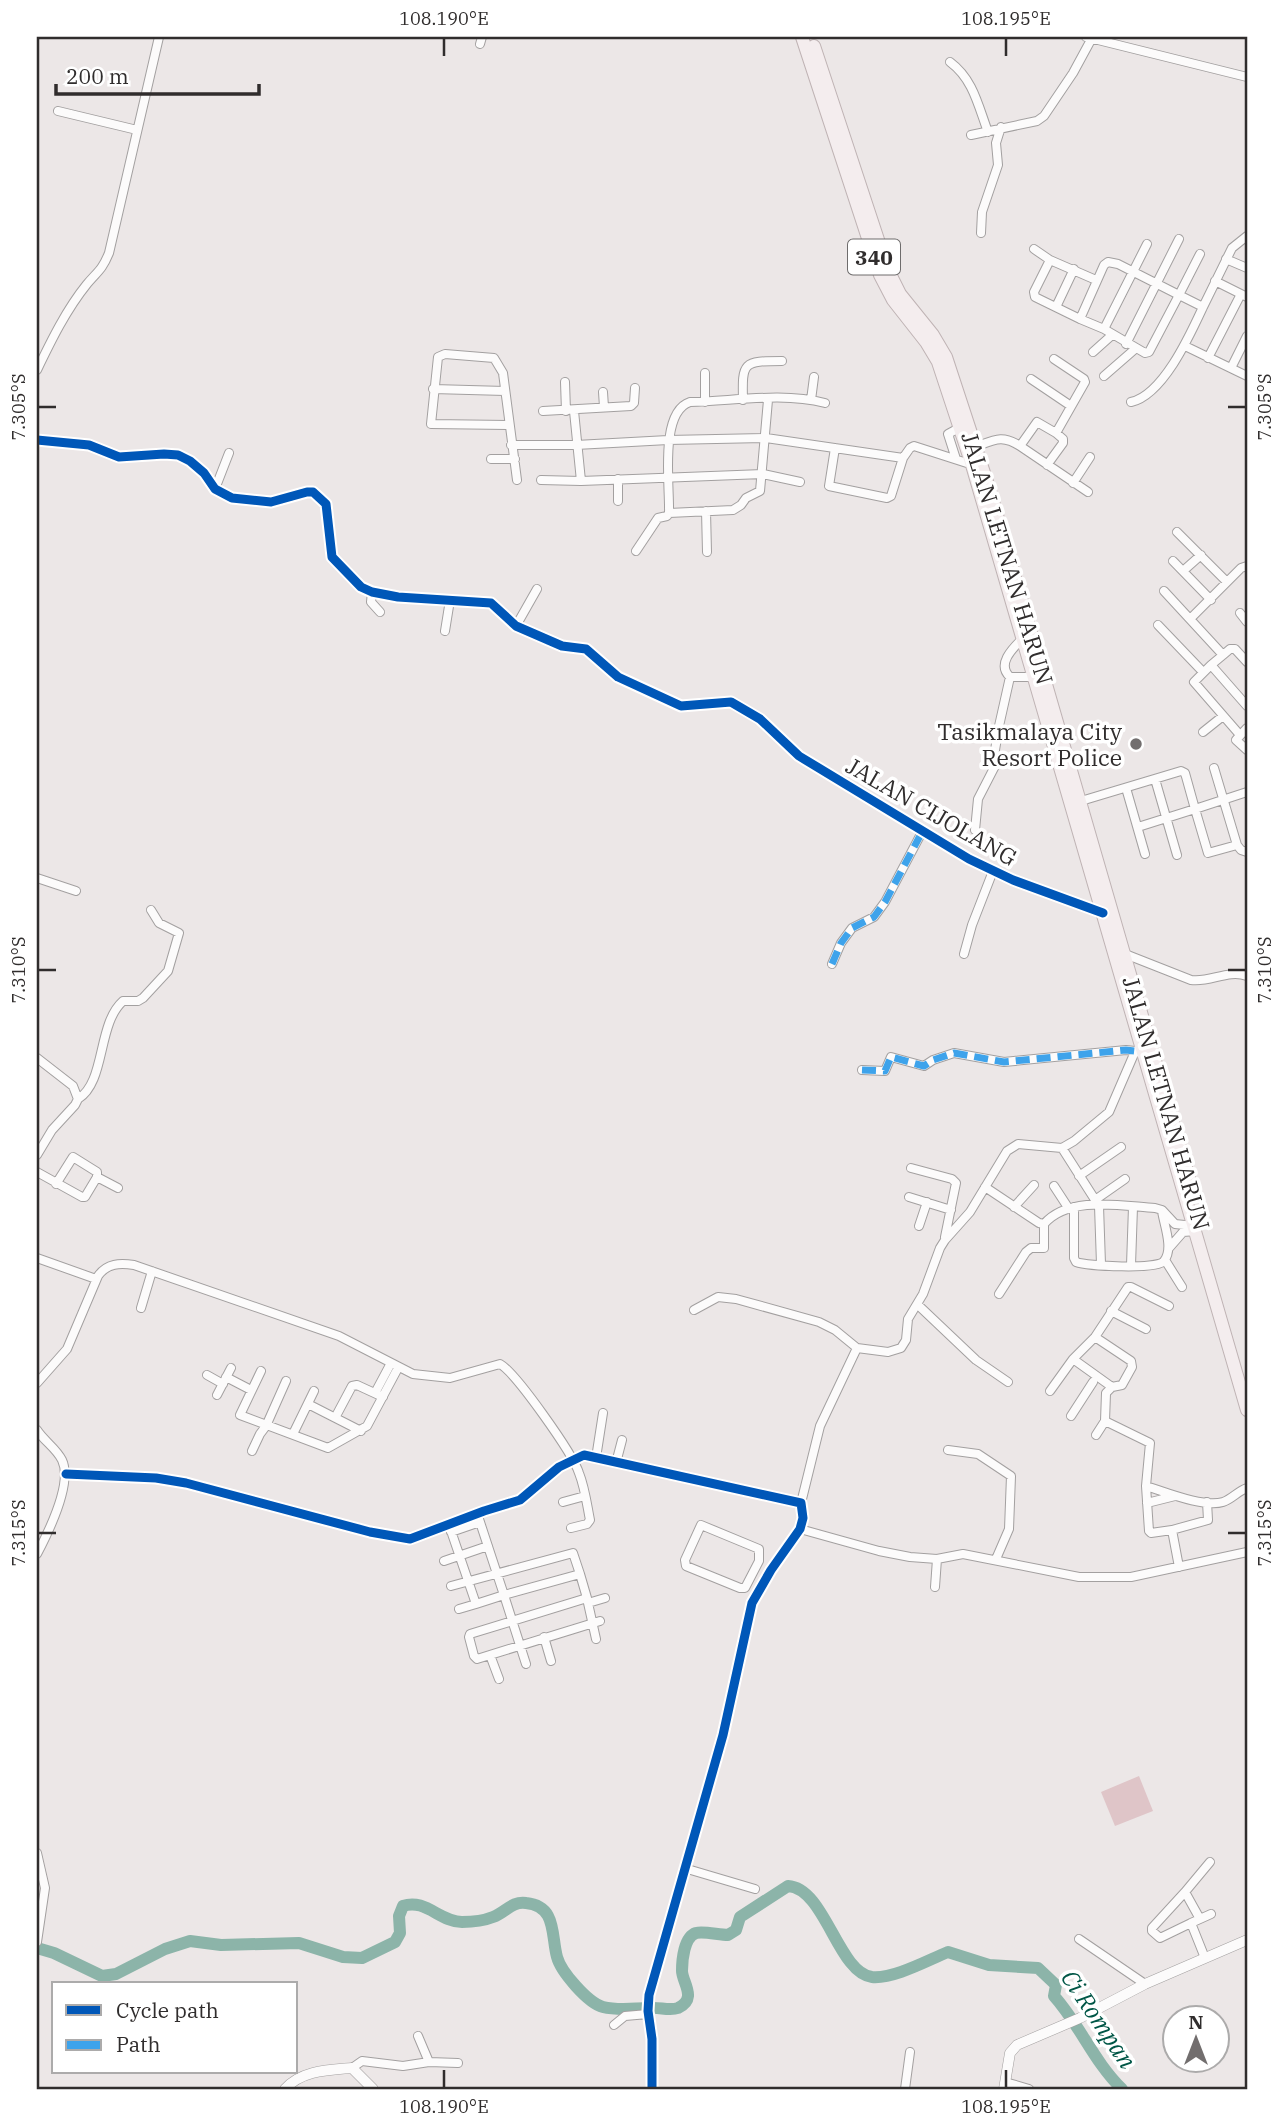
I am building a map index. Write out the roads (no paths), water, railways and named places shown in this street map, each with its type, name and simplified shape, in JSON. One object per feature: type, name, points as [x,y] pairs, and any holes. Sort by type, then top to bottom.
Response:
[{"type":"main road","name":"JALAN LETNAN HARUN","points":[[802,37],[888,270],[900,294],[933,335],[946,357],[975,447],[976,465]]},
{"type":"main road","name":"JALAN LETNAN HARUN","points":[[811,37],[880,275],[893,300],[938,362],[959,428],[976,465],[1024,631],[1080,801],[1103,913],[1130,989],[1227,1328]]},
{"type":"main road","name":"JALAN LETNAN HARUN","points":[[1024,631],[1035,677],[1125,954],[1139,1050],[1227,1328],[1247,1380]]},
{"type":"main road","points":[[1227,1328],[1247,1410]]},
{"type":"street","points":[[37,370],[54,336],[88,284],[102,270],[109,253],[159,37]]},
{"type":"street","points":[[971,135],[1037,121],[1044,116],[1073,73],[1089,38],[1120,41],[1247,77]]},
{"type":"street","points":[[950,62],[961,70],[968,80],[988,132]]},
{"type":"street","points":[[58,111],[137,130]]},
{"type":"street","points":[[981,233],[982,212],[998,164],[996,143],[1001,127]]},
{"type":"street","points":[[1126,344],[1179,239]]},
{"type":"street","points":[[1131,402],[1143,398],[1151,391],[1185,346],[1232,248],[1246,239]]},
{"type":"street","points":[[1104,329],[1147,244]]},
{"type":"street","points":[[1034,249],[1050,260],[1096,280]]},
{"type":"street","points":[[1050,260],[1035,297],[1104,329],[1145,353],[1149,352],[1200,254]]},
{"type":"street","points":[[1226,259],[1247,268]]},
{"type":"street","points":[[1080,319],[1096,280],[1108,262],[1118,264],[1203,307]]},
{"type":"street","points":[[1056,307],[1074,269]]},
{"type":"street","points":[[1208,358],[1244,295],[1215,281]]},
{"type":"street","points":[[1093,352],[1112,335]]},
{"type":"street","points":[[1231,368],[1247,336]]},
{"type":"street","points":[[1185,346],[1247,376]]},
{"type":"street","points":[[1104,376],[1135,349]]},
{"type":"street","points":[[508,425],[433,425],[430,420],[438,357],[445,354],[494,358],[502,368],[517,480]]},
{"type":"street","points":[[1054,359],[1085,380],[1056,433]]},
{"type":"street","points":[[743,400],[743,373],[748,364],[782,361]]},
{"type":"street","points":[[705,373],[705,402]]},
{"type":"street","points":[[811,400],[814,377]]},
{"type":"street","points":[[1031,379],[1071,406]]},
{"type":"street","points":[[565,382],[581,481]]},
{"type":"street","points":[[543,411],[631,407],[635,388]]},
{"type":"street","points":[[433,390],[505,391]]},
{"type":"street","points":[[603,392],[604,408]]},
{"type":"street","points":[[669,513],[668,440],[674,416],[680,407],[690,402],[768,400],[783,396],[825,403]]},
{"type":"street","points":[[636,551],[656,520],[669,513],[738,508],[746,498],[760,491],[768,400]]},
{"type":"street","points":[[1020,446],[1036,423],[1056,433],[1063,439],[1063,443],[1047,465]]},
{"type":"street","points":[[956,459],[948,434],[959,428]]},
{"type":"street","points":[[511,445],[766,438],[903,458]]},
{"type":"street","points":[[975,447],[1002,438],[1011,440],[1088,492]]},
{"type":"street","points":[[37,440],[89,445],[119,457],[178,455],[197,467],[215,489],[226,496],[254,502],[276,502],[304,492],[313,492],[326,504],[330,548],[334,561],[357,585],[372,592],[370,603],[380,612]]},
{"type":"street","points":[[835,448],[830,486],[887,498],[891,496],[903,458],[914,446],[976,465]]},
{"type":"street","points":[[215,489],[229,453]]},
{"type":"street","points":[[1073,483],[1090,457]]},
{"type":"street","points":[[491,459],[515,459]]},
{"type":"street","points":[[541,480],[763,474],[800,482]]},
{"type":"street","points":[[618,479],[618,501]]},
{"type":"street","points":[[706,511],[707,552]]},
{"type":"street","points":[[1177,533],[1227,582]]},
{"type":"street","points":[[1183,571],[1200,555]]},
{"type":"street","points":[[1173,561],[1211,600]]},
{"type":"street","points":[[1190,619],[1241,568],[1247,566]]},
{"type":"street","points":[[516,626],[537,589]]},
{"type":"street","points":[[1164,591],[1223,655]]},
{"type":"street","name":"JALAN CIJOLANG","points":[[372,592],[398,597],[491,603],[516,626],[562,646],[586,649],[618,677],[681,706],[731,702],[760,719],[799,756],[922,832],[993,871],[1103,913]]},
{"type":"street","points":[[445,631],[450,600]]},
{"type":"street","points":[[1240,613],[1247,622]]},
{"type":"street","points":[[1158,625],[1203,672]]},
{"type":"street","points":[[975,830],[978,799],[995,766],[999,726],[1010,677],[1004,663],[1024,631]]},
{"type":"street","points":[[1240,735],[1194,682],[1230,649],[1235,649],[1247,662]]},
{"type":"street","points":[[1211,665],[1247,706]]},
{"type":"street","points":[[1010,677],[1035,677]]},
{"type":"street","points":[[1203,732],[1223,716]]},
{"type":"street","points":[[1247,728],[1236,741],[1247,750]]},
{"type":"street","points":[[1214,768],[1237,845],[1247,852]]},
{"type":"street","points":[[1080,801],[1179,772],[1185,773],[1208,853],[1237,845]]},
{"type":"street","points":[[1155,779],[1177,855]]},
{"type":"street","points":[[1126,788],[1145,854]]},
{"type":"street","points":[[1138,827],[1247,792]]},
{"type":"street","points":[[832,964],[841,943],[852,928],[874,917],[885,902],[922,832]]},
{"type":"street","points":[[964,954],[974,919],[993,871]]},
{"type":"street","points":[[37,878],[76,891]]},
{"type":"street","points":[[37,1155],[52,1130],[90,1088],[108,1026],[119,1004],[123,1001],[141,1000],[167,971],[179,933],[159,923],[151,910]]},
{"type":"street","points":[[1125,954],[1202,982],[1236,972],[1247,975]]},
{"type":"street","points":[[862,1070],[885,1071],[891,1057],[925,1066],[954,1052],[1004,1062],[1139,1050],[1109,1112],[1062,1148],[1015,1145],[1007,1151],[970,1213],[945,1240]]},
{"type":"street","points":[[37,1058],[73,1086],[78,1099]]},
{"type":"street","points":[[1079,1176],[1121,1147]]},
{"type":"street","points":[[1062,1148],[1100,1204]]},
{"type":"street","points":[[37,1172],[56,1184],[83,1197],[97,1177],[97,1172],[73,1157],[56,1184]]},
{"type":"street","points":[[694,1310],[718,1297],[736,1299],[819,1322],[835,1330],[858,1348],[888,1352],[898,1350],[906,1340],[908,1320],[918,1305],[945,1240],[956,1183],[952,1179],[911,1168]]},
{"type":"street","points":[[97,1177],[118,1188]]},
{"type":"street","points":[[1101,1264],[1100,1204],[1104,1194],[1125,1179]]},
{"type":"street","points":[[1014,1207],[1034,1185]]},
{"type":"street","points":[[1054,1186],[1071,1208],[1075,1260],[1080,1264],[1157,1265],[1166,1260]]},
{"type":"street","points":[[985,1187],[1035,1221],[1044,1224]]},
{"type":"street","points":[[909,1197],[951,1210]]},
{"type":"street","points":[[919,1226],[927,1202]]},
{"type":"street","points":[[1044,1224],[1056,1214],[1071,1208],[1100,1204],[1162,1210],[1175,1224],[1195,1229]]},
{"type":"street","points":[[1131,1265],[1133,1207]]},
{"type":"street","points":[[1162,1210],[1169,1248],[1166,1260],[1182,1287]]},
{"type":"street","points":[[999,1294],[1026,1252],[1031,1248],[1044,1248],[1044,1224]]},
{"type":"street","points":[[1169,1248],[1183,1232],[1195,1229]]},
{"type":"street","points":[[37,1258],[96,1279]]},
{"type":"street","points":[[37,1383],[66,1349],[102,1270],[119,1263],[152,1271],[339,1336],[414,1374],[446,1378],[497,1364],[502,1365],[573,1459],[579,1471],[589,1522],[571,1528]]},
{"type":"street","points":[[141,1308],[152,1271]]},
{"type":"street","points":[[1050,1391],[1073,1359],[1095,1337],[1129,1287],[1169,1306]]},
{"type":"street","points":[[918,1305],[976,1360],[1007,1382]]},
{"type":"street","points":[[1111,1311],[1146,1329]]},
{"type":"street","points":[[1095,1337],[1131,1361],[1132,1367],[1122,1385],[1109,1390]]},
{"type":"street","points":[[652,2089],[652,2039],[648,2010],[684,1868],[723,1735],[752,1603],[800,1529],[803,1518],[801,1503],[820,1426],[858,1348]]},
{"type":"street","points":[[1073,1359],[1109,1390]]},
{"type":"street","points":[[261,1371],[240,1415],[328,1448],[361,1431],[369,1423],[394,1365]]},
{"type":"street","points":[[217,1395],[231,1367]]},
{"type":"street","points":[[207,1375],[251,1390]]},
{"type":"street","points":[[1071,1416],[1095,1379]]},
{"type":"street","points":[[252,1451],[286,1381]]},
{"type":"street","points":[[336,1416],[352,1386],[357,1385],[379,1395]]},
{"type":"street","points":[[1096,1434],[1105,1421],[1109,1390]]},
{"type":"street","points":[[293,1434],[314,1391]]},
{"type":"street","points":[[308,1404],[361,1431]]},
{"type":"street","points":[[596,1458],[603,1413]]},
{"type":"street","points":[[1105,1421],[1150,1443],[1146,1486],[1150,1533],[1208,1520],[1207,1502]]},
{"type":"street","points":[[37,1430],[60,1457],[66,1474],[55,1516],[37,1554]]},
{"type":"street","points":[[616,1463],[622,1440]]},
{"type":"street","points":[[948,1450],[978,1454],[1011,1476],[1009,1528],[996,1559]]},
{"type":"street","points":[[66,1474],[156,1478],[187,1483],[402,1539],[450,1529],[520,1500],[559,1467],[584,1455],[801,1503]]},
{"type":"street","points":[[1146,1486],[1207,1502],[1225,1501],[1247,1488]]},
{"type":"street","points":[[1147,1503],[1176,1495]]},
{"type":"street","points":[[563,1502],[585,1496]]},
{"type":"street","points":[[479,1518],[526,1664]]},
{"type":"street","points":[[703,1525],[760,1549],[760,1561],[747,1586],[743,1588],[686,1566],[685,1562],[703,1525]]},
{"type":"street","points":[[450,1529],[476,1604]]},
{"type":"street","points":[[800,1529],[910,1558],[937,1559],[963,1554],[1089,1577],[1131,1577],[1247,1552]]},
{"type":"street","points":[[37,1530],[47,1534]]},
{"type":"street","points":[[1172,1530],[1179,1567]]},
{"type":"street","points":[[444,1561],[488,1546]]},
{"type":"street","points":[[452,1586],[571,1552],[575,1555],[596,1622],[596,1639]]},
{"type":"street","points":[[935,1587],[937,1559]]},
{"type":"street","points":[[760,1561],[771,1570]]},
{"type":"street","points":[[459,1609],[580,1574]]},
{"type":"street","points":[[596,1622],[475,1658],[469,1636],[511,1621],[605,1598]]},
{"type":"street","points":[[544,1637],[551,1661]]},
{"type":"street","points":[[490,1654],[499,1679]]},
{"type":"street","points":[[37,1853],[45,1888],[37,1942]]},
{"type":"street","points":[[1210,1862],[1152,1931],[1160,1938],[1211,1914]]},
{"type":"street","points":[[684,1868],[755,1889]]},
{"type":"street","points":[[1185,1892],[1200,1919]]},
{"type":"street","points":[[1163,1917],[1173,1931]]},
{"type":"street","points":[[1191,1923],[1205,1958]]},
{"type":"street","points":[[1079,1939],[1144,1984]]},
{"type":"street","points":[[1029,2089],[1005,2086],[1009,2055],[1017,2045],[1080,2018],[1144,1984],[1247,1940]]},
{"type":"street","points":[[614,2025],[625,2016],[648,2010]]},
{"type":"street","points":[[418,2035],[429,2062]]},
{"type":"street","points":[[905,2089],[910,2052]]},
{"type":"street","points":[[285,2089],[298,2078],[318,2072],[352,2068],[362,2061],[403,2066],[429,2062],[458,2063]]},
{"type":"street","points":[[352,2068],[373,2089]]},
{"type":"waterway","name":"Ci Rompan","points":[[37,1948],[54,1953],[102,1976],[116,1974],[165,1949],[190,1941],[221,1945],[299,1943],[343,1957],[362,1958],[395,1942],[400,1933],[399,1916],[403,1906],[418,1905],[454,1921],[466,1922],[489,1918],[513,1905],[526,1903],[536,1905],[548,1916],[557,1957],[564,1971],[590,2000],[609,2008],[672,2009],[678,2008],[687,2000],[688,1990],[682,1961],[684,1949],[692,1935],[703,1932],[728,1935],[736,1930],[740,1917],[788,1886],[801,1890],[812,1901],[850,1961],[860,1972],[872,1977],[900,1972],[948,1952],[989,1965],[1038,1968],[1056,1985],[1054,1996],[1103,2067],[1122,2089]]},
{"type":"place","name":"Tasikmalaya City Resort Police","points":[[1136,744]]}]
